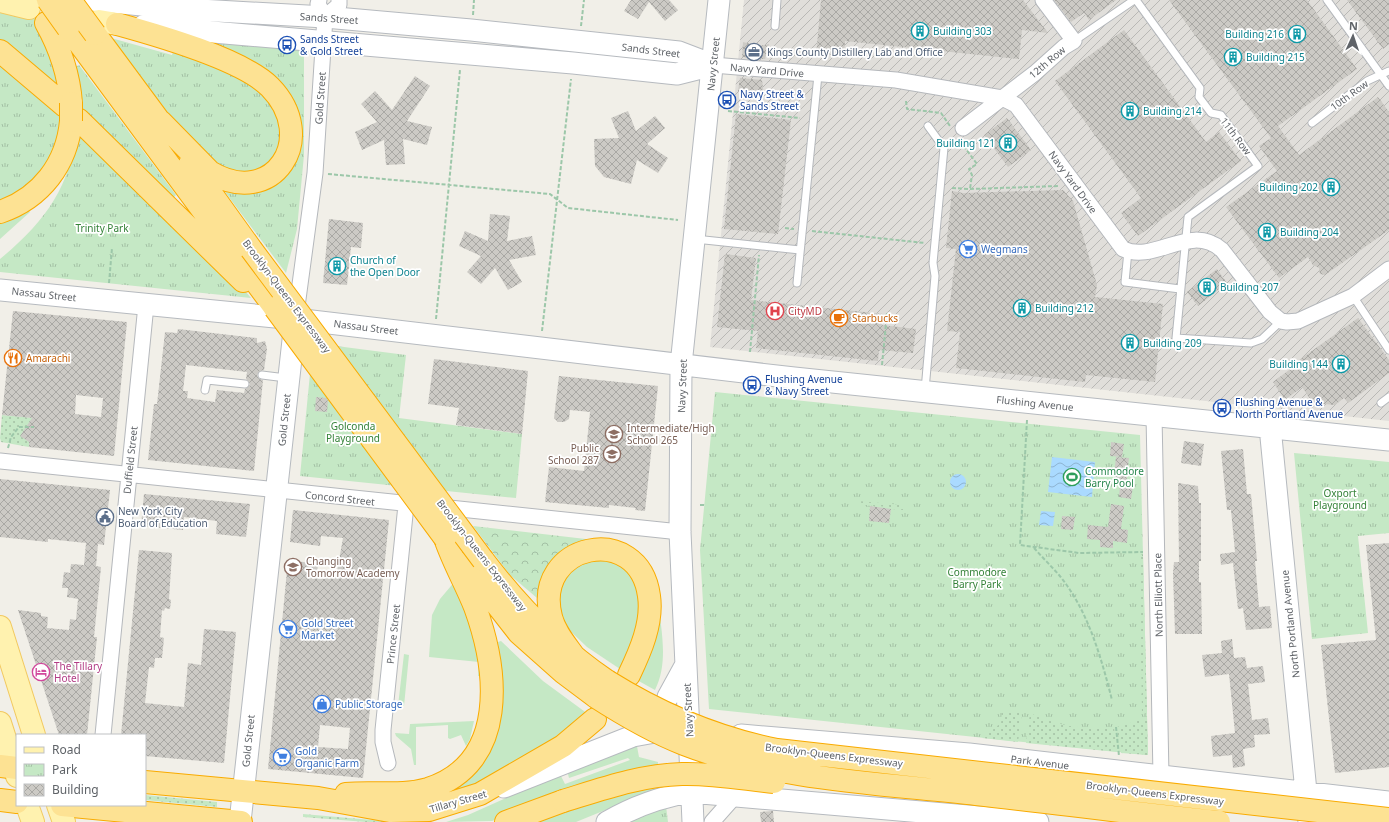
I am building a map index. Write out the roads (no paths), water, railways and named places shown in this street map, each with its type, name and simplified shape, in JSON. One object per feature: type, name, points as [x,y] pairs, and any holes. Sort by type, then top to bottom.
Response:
[{"type":"highway","name":"Brooklyn-Queens Expressway","points":[[70,0],[104,26],[239,257],[274,308],[445,538],[471,569],[576,658],[602,689],[660,734],[715,755],[758,766],[801,774],[893,786],[1219,822]]},
{"type":"highway","name":"Brooklyn-Queens Expressway","points":[[36,3],[68,28],[520,633],[564,673],[602,689],[647,705],[692,726],[736,741],[777,750],[1389,819]]},
{"type":"highway","points":[[0,212],[25,201],[52,175],[64,152],[71,112],[64,66],[53,36],[36,3]]},
{"type":"highway","points":[[104,26],[204,52],[233,64],[260,79],[276,94],[283,104],[291,123],[291,141],[286,157],[268,176],[248,182],[236,182],[219,177],[210,172],[161,122]]},
{"type":"highway","points":[[0,51],[239,257]]},
{"type":"highway","points":[[576,658],[557,634],[551,619],[549,592],[551,582],[563,564],[580,552],[592,549],[616,552],[630,560],[641,572],[650,598],[646,629],[639,654],[629,675]]},
{"type":"highway","points":[[318,798],[352,793],[415,792],[428,788],[440,784],[460,770],[479,747],[488,729],[490,719],[492,698],[491,673],[486,646],[478,618],[471,569]]},
{"type":"highway","points":[[480,794],[563,746],[595,719]]},
{"type":"highway","points":[[506,822],[628,781],[682,774],[701,774],[820,786],[893,786]]},
{"type":"highway","name":"Tillary Street","points":[[146,782],[318,798],[372,808],[410,812],[446,806],[480,794]]},
{"type":"highway","points":[[0,800],[16,802]]},
{"type":"highway","points":[[66,806],[102,816],[240,822]]},
{"type":"main road","name":"Sands Street","points":[[92,0],[322,8],[679,52],[713,65]]},
{"type":"main road","name":"Navy Street","points":[[693,822],[690,792],[689,730],[680,532],[682,365],[719,0]]},
{"type":"main road","points":[[0,2],[36,3]]},
{"type":"main road","name":"Sands Street","points":[[104,26],[324,41],[573,63],[677,74],[713,65]]},
{"type":"main road","name":"Nassau Street","points":[[1,291],[295,319],[682,365]]},
{"type":"main road","name":"Gold Street","points":[[240,822],[242,791],[277,491],[295,319]]},
{"type":"main road","name":"Flushing Avenue","points":[[682,365],[1389,440]]},
{"type":"main road","name":"North Portland Avenue","points":[[1270,427],[1309,822]]},
{"type":"main road","points":[[0,627],[34,734]]},
{"type":"main road","points":[[668,697],[686,666]]},
{"type":"main road","points":[[0,722],[12,769]]},
{"type":"main road","name":"Tillary Street","points":[[480,794],[528,779],[617,739],[643,733],[666,730],[689,730]]},
{"type":"main road","name":"Park Avenue","points":[[689,730],[973,754],[1389,802]]},
{"type":"main road","points":[[817,803],[823,742]]},
{"type":"main road","points":[[969,815],[973,754]]},
{"type":"main road","points":[[607,822],[626,811],[653,801],[690,792],[1038,822]]},
{"type":"main road","points":[[27,806],[33,822]]},
{"type":"main road","points":[[58,806],[64,822]]},
{"type":"street","points":[[322,8],[339,5],[339,0]]},
{"type":"street","points":[[1043,0],[1074,41]]},
{"type":"street","name":"Gold Street","points":[[295,319],[315,173],[324,41],[322,8]]},
{"type":"street","name":"12th Row","points":[[963,128],[1074,41]]},
{"type":"street","name":"Navy Yard Drive","points":[[713,65],[818,75],[906,81],[1002,98],[1016,105],[1121,247],[1128,251]]},
{"type":"street","points":[[1128,251],[1147,251],[1185,242],[1202,241],[1218,247],[1270,312],[1281,321],[1290,323],[1298,321],[1353,296],[1388,271]]},
{"type":"street","name":"Duffield Street","points":[[103,734],[146,305]]},
{"type":"street","name":"North Elliott Place","points":[[1154,415],[1162,776]]},
{"type":"street","name":"Concord Street","points":[[0,461],[680,532]]},
{"type":"street","name":"Prince Street","points":[[388,763],[383,742],[383,730],[406,504]]},
{"type":"street","points":[[712,822],[735,796]]},
{"type":"street","points":[[72,822],[71,813],[87,815],[88,822]]},
{"type":"lane","points":[[774,26],[777,0]]},
{"type":"lane","name":"12th Row","points":[[1074,41],[1135,0]]},
{"type":"lane","name":"11th Row","points":[[1135,0],[1200,88],[1199,97],[1211,113],[1221,115],[1258,166],[1188,217],[1185,242]]},
{"type":"lane","points":[[1327,0],[1389,86]]},
{"type":"lane","name":"10th Row","points":[[1312,123],[1367,81],[1389,71]]},
{"type":"lane","points":[[797,282],[818,75]]},
{"type":"lane","points":[[925,391],[935,276],[933,263],[944,148],[928,126]]},
{"type":"lane","points":[[694,239],[800,250]]},
{"type":"lane","points":[[1185,242],[1176,338],[1251,343],[1262,339],[1281,321]]},
{"type":"lane","points":[[1128,251],[1124,282],[1180,289]]},
{"type":"lane","points":[[1353,296],[1389,350]]},
{"type":"lane","points":[[262,375],[289,378]]},
{"type":"lane","points":[[205,390],[207,380],[245,384]]},
{"type":"lane","points":[[1381,403],[1389,397]]},
{"type":"water","name":"Commodore Barry Pool","points":[[1052,457],[1095,462],[1092,497],[1048,492]]},
{"type":"water","points":[[958,474],[964,476],[966,482],[964,488],[958,490],[952,488],[950,482],[952,476]]},
{"type":"water","points":[[1041,511],[1055,512],[1053,526],[1039,525]]},
{"type":"place","name":"Building 303","points":[[920,31]]},
{"type":"place","name":"Building 216","points":[[1297,34]]},
{"type":"place","name":"Sands Street & Gold Street","points":[[287,45]]},
{"type":"place","name":"Kings County Distillery Lab and Office","points":[[754,52]]},
{"type":"place","name":"Building 215","points":[[1233,57]]},
{"type":"place","name":"Navy Street & Sands Street","points":[[727,100]]},
{"type":"place","name":"Building 214","points":[[1130,111]]},
{"type":"place","name":"Building 121","points":[[1008,143]]},
{"type":"place","name":"Building 202","points":[[1331,187]]},
{"type":"place","name":"Building 204","points":[[1267,232]]},
{"type":"place","name":"Wegmans","points":[[968,249]]},
{"type":"place","name":"Church of the Open Door","points":[[337,266]]},
{"type":"place","name":"Building 207","points":[[1207,287]]},
{"type":"place","name":"Building 212","points":[[1022,308]]},
{"type":"place","name":"CityMD","points":[[775,311]]},
{"type":"place","name":"Starbucks","points":[[839,318]]},
{"type":"place","name":"Building 209","points":[[1130,343]]},
{"type":"place","name":"Amarachi","points":[[13,358]]},
{"type":"place","name":"Building 144","points":[[1341,364]]},
{"type":"place","name":"Flushing Avenue & Navy Street","points":[[752,385]]},
{"type":"place","name":"Flushing Avenue & North Portland Avenue","points":[[1222,408]]},
{"type":"place","name":"Intermediate/High School 265","points":[[614,434]]},
{"type":"place","name":"Public School 287","points":[[612,454]]},
{"type":"place","name":"Commodore Barry Pool","points":[[1072,477]]},
{"type":"place","name":"New York City Board of Education","points":[[105,517]]},
{"type":"place","name":"Changing Tomorrow Academy","points":[[293,567]]},
{"type":"place","name":"Gold Street Market","points":[[288,629]]},
{"type":"place","name":"The Tillary Hotel","points":[[41,672]]},
{"type":"place","name":"Public Storage","points":[[322,704]]},
{"type":"place","name":"Gold Organic Farm","points":[[282,757]]},
{"type":"park label","name":"Trinity Park","points":[[102,228]]},
{"type":"park label","name":"Golconda Playground","points":[[353,432]]},
{"type":"park label","name":"Oxport Playground","points":[[1340,498]]},
{"type":"park label","name":"Commodore Barry Park","points":[[977,578]]}]
